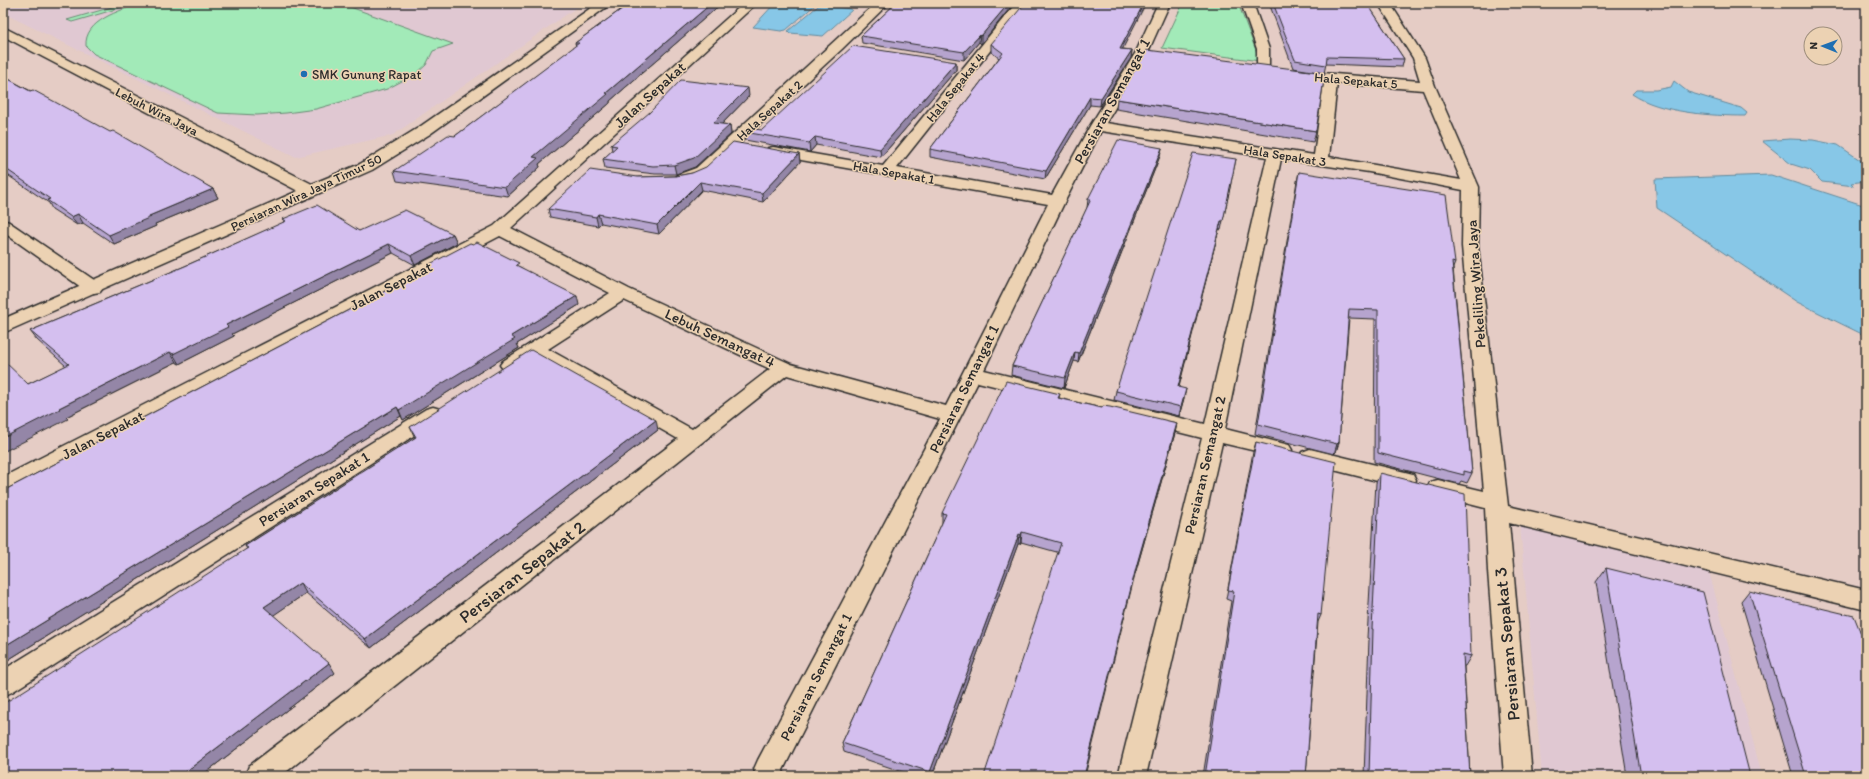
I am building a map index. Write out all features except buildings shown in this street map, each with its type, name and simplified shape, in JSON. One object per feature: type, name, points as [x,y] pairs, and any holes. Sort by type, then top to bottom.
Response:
[{"type":"street","name":"Persiaran Wira Jaya Timur 50","points":[[3,328],[366,167],[424,131],[606,3]]},
{"type":"street","name":"Jalan Sepakat","points":[[3,487],[500,229],[574,170],[751,3]]},
{"type":"street","name":"Hala Sepakat 2","points":[[670,180],[678,179],[701,171],[883,3]]},
{"type":"street","name":"Hala Sepakat 4","points":[[887,171],[1022,3]]},
{"type":"street","name":"Persiaran Semangat 1","points":[[770,776],[768,769],[952,415],[1056,201],[1098,126],[1149,53],[1164,3]]},
{"type":"street","points":[[1246,3],[1263,49],[1263,69]]},
{"type":"street","name":"Pekeliling Wira Jaya","points":[[1384,3],[1419,58],[1428,86],[1471,187],[1470,246],[1497,507]]},
{"type":"street","name":"Lebuh Wira Jaya","points":[[3,31],[312,191]]},
{"type":"street","points":[[838,46],[854,49]]},
{"type":"street","points":[[957,64],[972,66]]},
{"type":"street","name":"Hala Sepakat 5","points":[[1248,66],[1331,79],[1428,86]]},
{"type":"street","points":[[1321,161],[1331,79]]},
{"type":"street","name":"Hala Sepakat 3","points":[[1098,126],[1321,161],[1471,187]]},
{"type":"street","points":[[732,144],[747,147]]},
{"type":"street","name":"Hala Sepakat 1","points":[[763,150],[1056,201]]},
{"type":"street","name":"Persiaran Semangat 2","points":[[1132,776],[1213,434],[1275,154]]},
{"type":"street","points":[[3,225],[94,288]]},
{"type":"street","name":"Lebuh Semangat 4","points":[[500,229],[556,260],[623,293],[784,368],[952,415]]},
{"type":"street","points":[[495,375],[623,293]]},
{"type":"street","points":[[535,350],[694,439]]},
{"type":"street","name":"Persiaran Sepakat 2","points":[[259,776],[784,368]]},
{"type":"street","points":[[972,374],[1866,600]]},
{"type":"street","name":"Persiaran Sepakat 1","points":[[3,684],[448,405]]},
{"type":"street","name":"Persiaran Sepakat 3","points":[[1497,507],[1500,571],[1518,776]]},
{"type":"shaded area","name":"SMK Gunung Rapat","points":[[3,3],[583,3],[393,135],[296,157],[3,13]]},
{"type":"shaded area","points":[[1520,525],[1709,571],[1762,776],[1542,776]]},
{"type":"green space","points":[[126,3],[137,3],[72,22],[67,20]]},
{"type":"green space","points":[[140,3],[339,3],[453,44],[433,51],[426,65],[417,73],[387,89],[316,109],[257,115],[218,113],[94,54],[86,46],[87,37],[91,29],[97,23],[114,13]]},
{"type":"green space","points":[[1183,3],[1238,3],[1260,61],[1162,48]]},
{"type":"water","points":[[775,3],[807,3],[815,5],[786,30],[781,31],[753,27]]},
{"type":"water","points":[[823,5],[852,10],[823,36],[790,33],[788,31],[818,6]]},
{"type":"water","points":[[1674,81],[1688,92],[1741,108],[1747,113],[1745,116],[1732,116],[1687,112],[1657,105],[1632,94],[1636,90],[1656,90],[1671,87]]},
{"type":"water","points":[[1790,139],[1813,140],[1838,145],[1866,164],[1866,181],[1851,183],[1854,186],[1822,182],[1810,170],[1791,164],[1762,141]]},
{"type":"water","points":[[1771,175],[1866,206],[1866,336],[1797,302],[1657,208],[1655,179]]},
{"type":"place","name":"SMK Gunung Rapat","points":[[304,74]]}]
